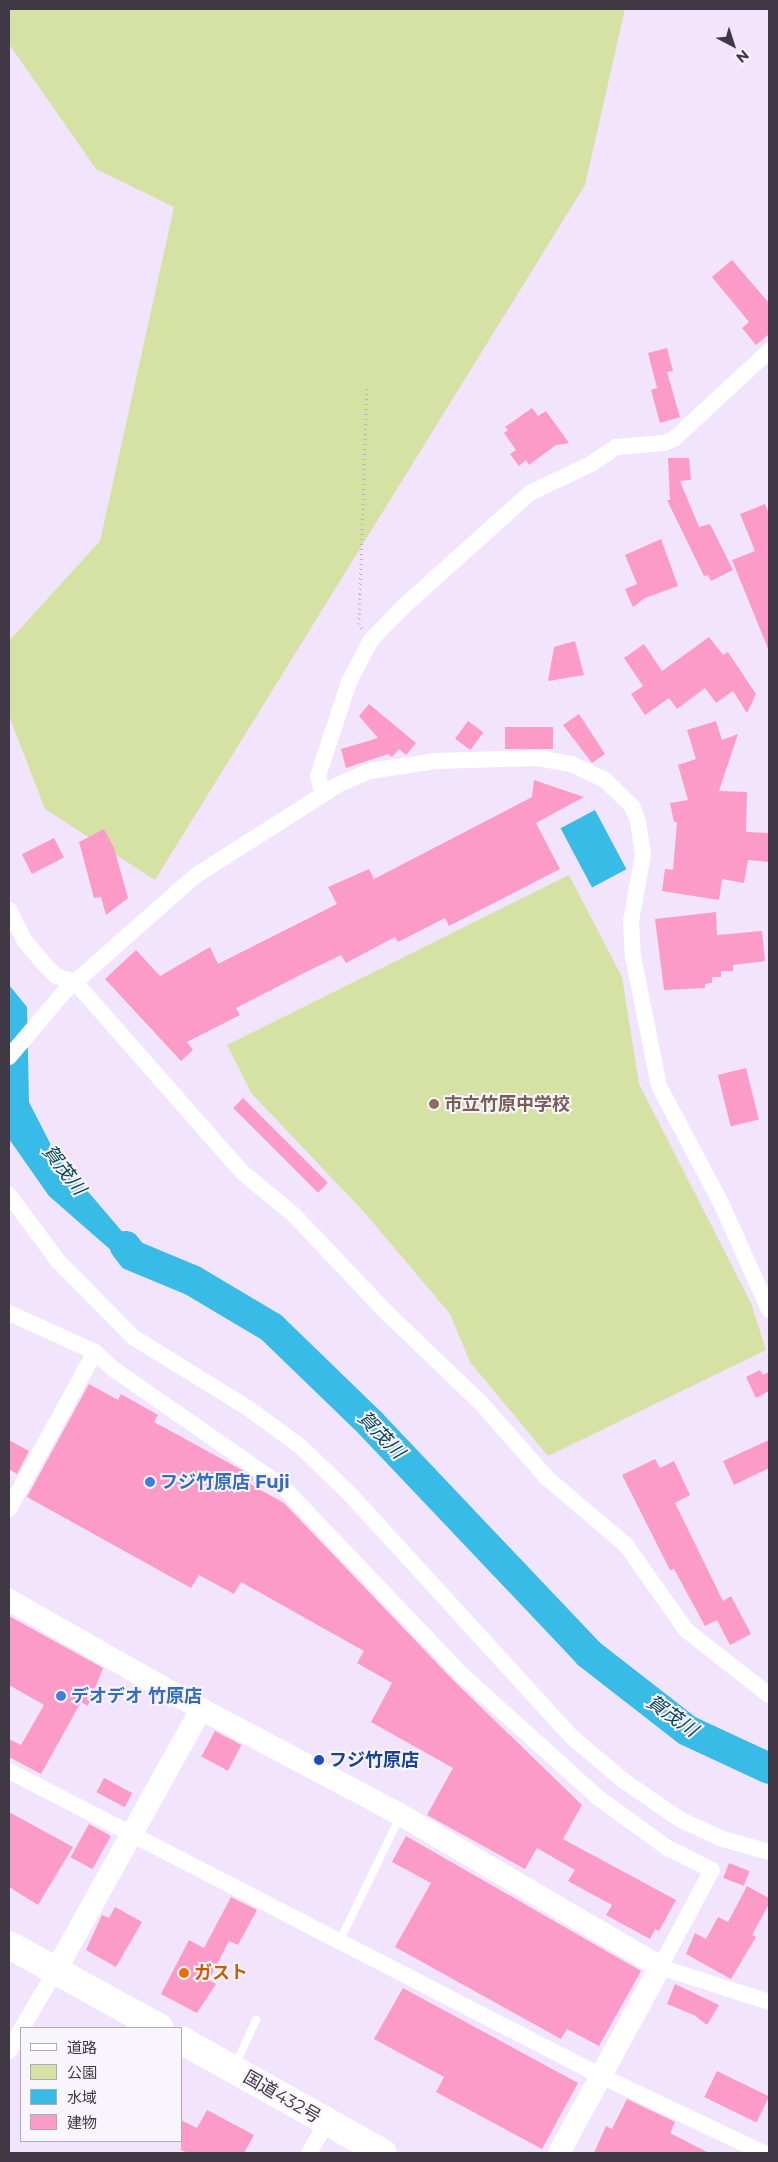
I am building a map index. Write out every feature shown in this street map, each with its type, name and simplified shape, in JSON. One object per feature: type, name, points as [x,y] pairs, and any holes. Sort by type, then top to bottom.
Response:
[{"type":"highway","points":[[9,1945],[158,2027]]},
{"type":"highway","name":"国道432号","points":[[182,2041],[383,2153]]},
{"type":"street","points":[[323,794],[318,776],[349,682],[371,640],[404,606],[530,493],[591,464],[616,447],[664,443],[675,438],[769,351]]},
{"type":"street","points":[[9,1057],[70,986],[195,876],[323,794],[370,771],[437,761],[537,758],[587,771],[605,780],[632,806],[643,855],[631,921],[633,956],[659,1086],[721,1203],[769,1310]]},
{"type":"street","points":[[9,910],[24,940],[44,964],[70,986],[242,1172],[294,1215],[386,1312],[481,1403],[547,1478],[626,1546],[686,1630],[769,1695]]},
{"type":"street","points":[[9,1195],[58,1261],[133,1337],[248,1408],[301,1447],[349,1493],[573,1738],[624,1781],[681,1820],[723,1839],[769,1852]]},
{"type":"street","points":[[9,1313],[95,1352],[112,1368],[283,1487],[460,1674],[596,1796],[666,1847],[712,1870],[603,2076],[559,2153]]},
{"type":"street","points":[[9,1510],[95,1352]]},
{"type":"street","points":[[9,1600],[201,1709],[401,1815],[660,1967],[769,2002]]},
{"type":"street","points":[[23,2027],[201,1709]]},
{"type":"street","points":[[9,1771],[603,2076],[764,2153]]},
{"type":"street","points":[[9,2051],[20,2032]]},
{"type":"street","points":[[310,2153],[326,2122]]},
{"type":"lane","points":[[340,1940],[401,1815]]},
{"type":"lane","points":[[233,2069],[256,2020]]},
{"type":"path","points":[[359,624],[367,387]]},
{"type":"green space","points":[[9,9],[625,9],[585,185],[155,880],[45,809],[9,716],[9,641],[100,541],[174,207],[96,169],[9,44]]},
{"type":"green space","name":"市立竹原中学校","points":[[569,875],[622,977],[639,1084],[751,1303],[766,1350],[548,1456],[470,1362],[450,1314],[365,1213],[252,1094],[227,1045]]},
{"type":"water","points":[[595,810],[626,869],[592,887],[561,828]]},
{"type":"water","points":[[9,985],[27,1007],[29,1102],[55,1153],[137,1249],[162,1268],[128,1265],[49,1196],[9,1139]]},
{"type":"building","points":[[732,260],[769,303],[769,334],[756,345],[742,328],[749,322],[712,277]]},
{"type":"building","points":[[667,348],[673,371],[667,372],[680,417],[660,423],[651,390],[657,388],[648,353]]},
{"type":"building","points":[[532,408],[538,416],[546,411],[569,443],[556,445],[529,465],[526,460],[519,466],[510,454],[516,450],[504,433],[508,430],[505,427]]},
{"type":"building","points":[[668,458],[689,458],[691,480],[680,481],[699,527],[710,524],[733,570],[711,581],[708,575],[704,576],[667,500],[670,500]]},
{"type":"building","points":[[765,504],[769,514],[769,651],[732,560],[755,551],[740,514]]},
{"type":"building","points":[[661,539],[678,586],[645,598],[633,607],[625,589],[637,584],[625,555]]},
{"type":"building","points":[[709,637],[723,655],[728,652],[756,694],[747,713],[733,691],[716,703],[705,688],[677,709],[669,698],[645,715],[631,694],[643,686],[624,658],[644,644],[662,671]]},
{"type":"building","points":[[575,641],[584,675],[548,681],[554,647]]},
{"type":"building","points":[[369,704],[416,743],[406,755],[399,749],[392,757],[388,754],[346,768],[341,749],[378,738],[359,716]]},
{"type":"building","points":[[579,714],[605,754],[592,763],[563,725]]},
{"type":"building","points":[[468,721],[483,732],[470,750],[455,739]]},
{"type":"building","points":[[716,721],[722,740],[738,734],[719,791],[747,792],[746,832],[769,833],[769,862],[748,860],[744,883],[722,879],[719,900],[662,891],[665,869],[673,870],[677,822],[674,822],[670,803],[688,800],[678,765],[696,759],[687,730]]},
{"type":"building","points":[[505,727],[553,727],[553,749],[505,749]]},
{"type":"building","points":[[534,780],[584,797],[536,823],[560,869],[449,926],[445,918],[398,942],[395,937],[346,963],[341,955],[304,973],[236,1008],[240,1015],[187,1042],[193,1050],[181,1061],[105,979],[136,950],[160,976],[210,947],[218,964],[337,904],[328,887],[369,869],[374,879],[532,797]]},
{"type":"building","points":[[104,829],[114,848],[128,898],[106,915],[101,897],[94,898],[79,842]]},
{"type":"building","points":[[54,838],[64,858],[32,874],[22,854]]},
{"type":"building","points":[[716,912],[717,935],[762,931],[765,961],[733,965],[733,971],[721,971],[721,977],[712,977],[712,983],[705,984],[705,988],[664,990],[655,919]]},
{"type":"building","points":[[746,1068],[759,1119],[731,1126],[718,1075]]},
{"type":"building","points":[[243,1098],[328,1183],[318,1193],[233,1108]]},
{"type":"building","points":[[760,1370],[763,1375],[769,1372],[769,1391],[756,1398],[746,1377]]},
{"type":"building","points":[[89,1384],[118,1400],[121,1394],[158,1415],[154,1422],[242,1470],[253,1478],[250,1484],[284,1503],[453,1680],[582,1805],[563,1839],[676,1900],[659,1931],[655,1929],[650,1939],[606,1915],[612,1905],[568,1881],[575,1870],[537,1848],[525,1869],[427,1815],[453,1768],[371,1722],[392,1683],[357,1663],[364,1651],[241,1582],[234,1594],[199,1575],[191,1588],[27,1497]]},
{"type":"building","points":[[9,1440],[29,1451],[17,1474],[9,1469]]},
{"type":"building","points":[[769,1440],[769,1468],[734,1485],[723,1461]]},
{"type":"building","points":[[655,1459],[660,1468],[674,1461],[690,1495],[675,1503],[723,1601],[731,1596],[751,1634],[730,1645],[717,1620],[705,1626],[674,1569],[670,1570],[622,1475]]},
{"type":"building","name":"デオデオ 竹原店","points":[[9,1616],[103,1668],[88,1706],[81,1702],[41,1774],[9,1757],[9,1739],[21,1745],[44,1705],[9,1685]]},
{"type":"building","points":[[215,1731],[241,1745],[228,1771],[201,1757]]},
{"type":"building","points":[[104,1778],[132,1793],[125,1807],[96,1792]]},
{"type":"building","points":[[9,1812],[73,1847],[38,1905],[9,1887]]},
{"type":"building","points":[[89,1824],[111,1836],[92,1869],[71,1857]]},
{"type":"building","points":[[406,1836],[641,1971],[599,2046],[567,2029],[561,2039],[395,1947],[431,1883],[392,1862]]},
{"type":"building","points":[[729,1863],[750,1871],[744,1886],[723,1878]]},
{"type":"building","points":[[747,1886],[769,1898],[769,1904],[752,1935],[756,1937],[731,1979],[686,1954],[695,1933],[706,1939],[718,1917],[728,1922]]},
{"type":"building","points":[[231,1897],[257,1910],[238,1945],[229,1941],[209,1980],[216,1984],[197,2013],[161,1994],[189,1940],[204,1948]]},
{"type":"building","points":[[115,1907],[142,1922],[116,1967],[86,1950],[102,1915],[109,1918]]},
{"type":"building","points":[[675,1984],[719,2005],[707,2025],[694,2015],[667,2004]]},
{"type":"building","points":[[403,1988],[578,2083],[542,2149],[436,2092],[444,2077],[374,2039]]},
{"type":"building","points":[[717,2071],[769,2096],[756,2122],[704,2097]]},
{"type":"building","points":[[627,2099],[675,2122],[670,2133],[709,2153],[594,2153],[606,2126],[612,2129]]},
{"type":"building","points":[[207,2110],[254,2135],[244,2153],[188,2153],[181,2150],[182,2120],[197,2128]]},
{"type":"waterway","name":"賀茂川","points":[[125,1246],[132,1255],[192,1280],[271,1327],[371,1424],[588,1653],[687,1730],[769,1768]]},
{"type":"place","name":"市立竹原中学校","points":[[434,1104]]},
{"type":"place","name":"フジ竹原店 Fuji","points":[[150,1482]]},
{"type":"place","name":"デオデオ 竹原店","points":[[61,1696]]},
{"type":"place","name":"フジ竹原店","points":[[319,1760]]},
{"type":"place","name":"ガスト","points":[[184,1973]]}]
